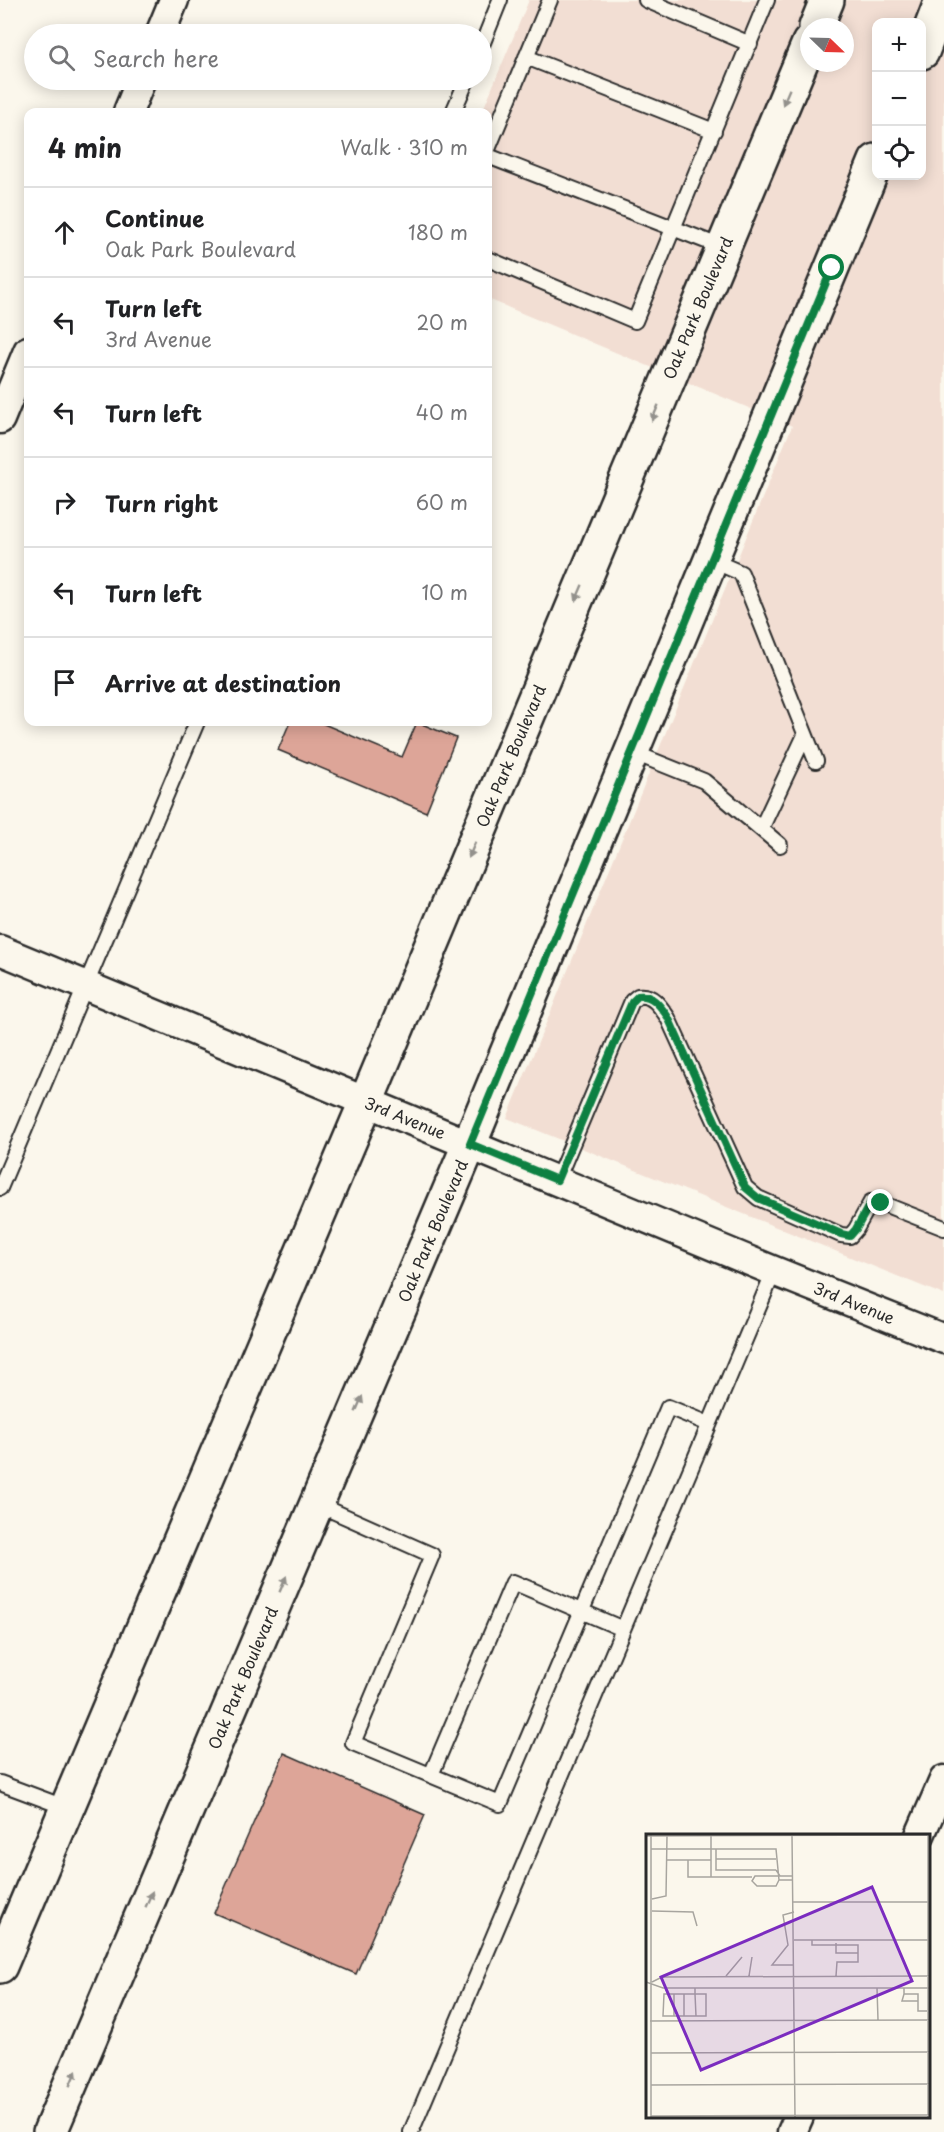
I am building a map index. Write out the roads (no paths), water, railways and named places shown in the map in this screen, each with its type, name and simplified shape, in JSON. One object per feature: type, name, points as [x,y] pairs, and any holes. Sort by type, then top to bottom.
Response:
[{"type":"street","points":[[164,24],[174,0]]},
{"type":"street","points":[[820,18],[827,0]]},
{"type":"street","points":[[926,40],[942,0]]},
{"type":"street","name":"Oak Park Boulevard","points":[[0,1966],[366,1102],[800,65]]},
{"type":"street","points":[[130,108],[137,90]]},
{"type":"street","name":"Oak Park Boulevard","points":[[50,2132],[470,1144],[872,171]]},
{"type":"street","points":[[0,419],[24,361]]},
{"type":"street","name":"3rd Avenue","points":[[0,950],[774,1271],[944,1339]]},
{"type":"street","points":[[920,1834],[944,1780]]},
{"type":"street","points":[[792,2132],[798,2117]]},
{"type":"lane","points":[[490,24],[500,0]]},
{"type":"lane","points":[[492,139],[550,0]]},
{"type":"lane","points":[[646,0],[750,44]]},
{"type":"lane","points":[[492,261],[635,321],[767,0]]},
{"type":"lane","points":[[526,57],[714,131]]},
{"type":"lane","points":[[455,108],[463,90]]},
{"type":"lane","points":[[492,158],[724,248]]},
{"type":"lane","points":[[711,560],[741,573],[816,761]]},
{"type":"lane","points":[[0,1188],[195,726]]},
{"type":"lane","points":[[761,829],[806,735]]},
{"type":"lane","points":[[632,752],[704,781],[780,845]]},
{"type":"lane","points":[[557,1180],[632,1002],[638,996],[645,995],[654,999],[668,1017],[745,1187],[758,1198],[850,1236],[871,1202],[881,1203],[944,1228]]},
{"type":"lane","points":[[411,2132],[774,1271]]},
{"type":"lane","points":[[317,1504],[432,1555],[353,1743],[500,1804],[668,1407],[709,1424]]},
{"type":"lane","points":[[431,1775],[513,1582],[622,1629]]},
{"type":"lane","points":[[0,1783],[67,1808]]}]
